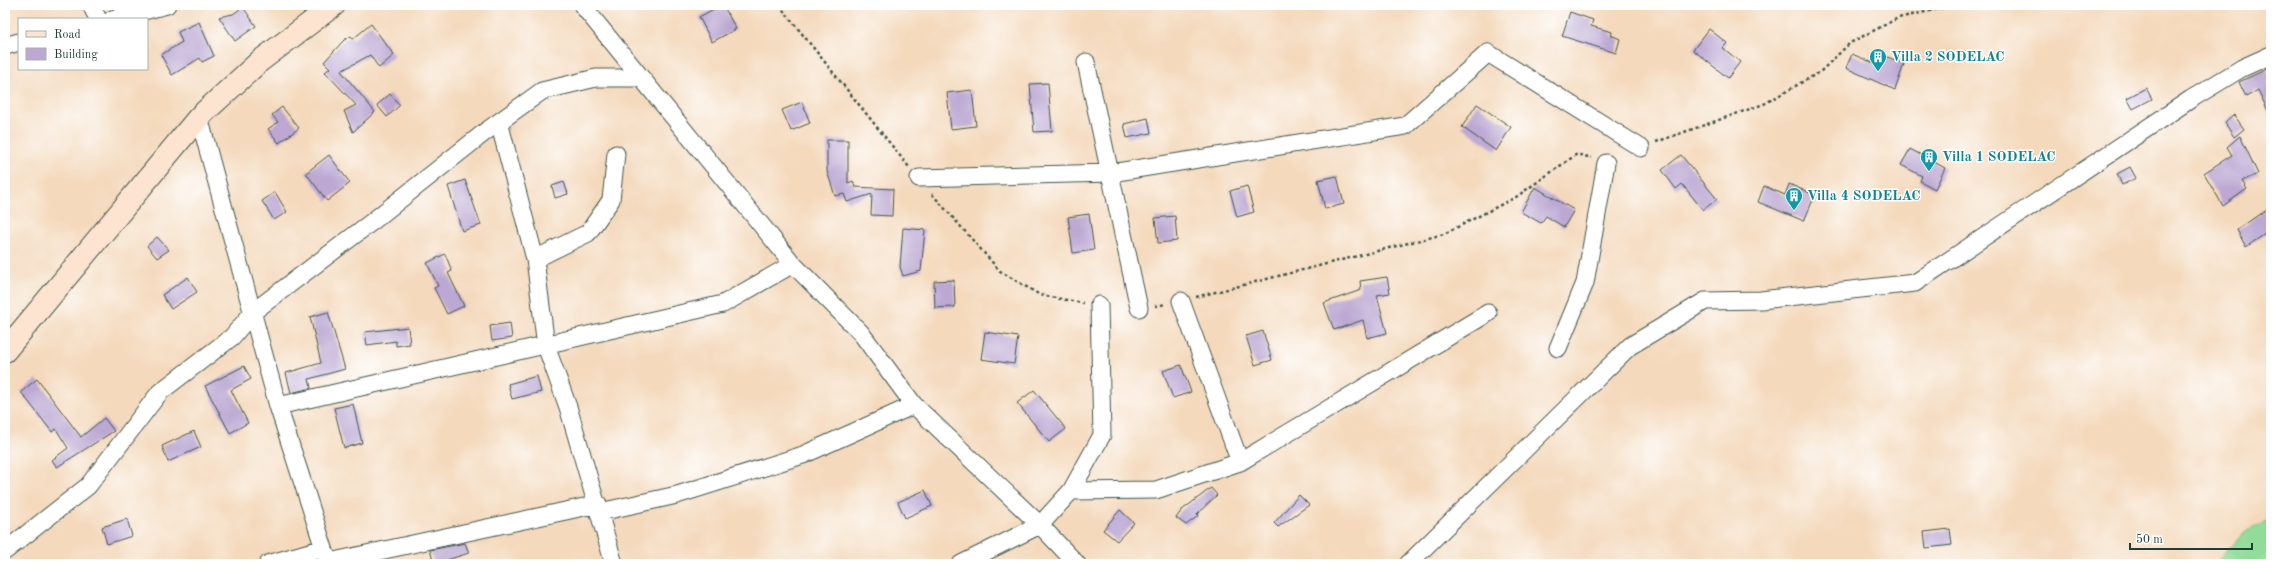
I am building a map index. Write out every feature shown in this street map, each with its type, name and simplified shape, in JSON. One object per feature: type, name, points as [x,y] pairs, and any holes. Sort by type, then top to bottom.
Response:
[{"type":"main road","points":[[5,351],[199,117],[260,61],[334,5]]},
{"type":"street","points":[[91,5],[98,18]]},
{"type":"street","points":[[116,18],[167,5]]},
{"type":"street","points":[[582,5],[793,264],[861,333],[914,405],[1040,525],[1077,564]]},
{"type":"street","points":[[5,46],[18,42]]},
{"type":"street","points":[[918,178],[1111,174],[1405,126],[1488,53],[1642,148]]},
{"type":"street","points":[[1408,564],[1630,346],[1705,301],[1761,300],[1915,283],[2191,99],[2242,68],[2271,55]]},
{"type":"street","points":[[1086,62],[1139,308]]},
{"type":"street","points":[[5,551],[88,486],[160,392],[232,336],[253,312],[500,122],[542,91],[596,78],[640,78]]},
{"type":"street","points":[[199,117],[278,406],[327,558]]},
{"type":"street","points":[[500,122],[535,259],[546,346],[568,407],[599,508],[614,564]]},
{"type":"street","points":[[535,259],[588,233],[611,200],[616,154]]},
{"type":"street","points":[[1558,348],[1585,283],[1606,163]]},
{"type":"street","points":[[278,406],[546,346],[723,304],[793,264]]},
{"type":"street","points":[[1181,301],[1240,462]]},
{"type":"street","points":[[961,564],[1040,525],[1071,491],[1102,435],[1099,306]]},
{"type":"street","points":[[1071,491],[1156,490],[1240,462],[1488,313]]},
{"type":"street","points":[[268,564],[327,558],[677,495],[802,455],[914,405]]},
{"type":"path","points":[[779,5],[918,178],[1000,272],[1040,295],[1099,306]]},
{"type":"path","points":[[1642,148],[1764,104],[1820,72],[1850,43],[1898,18],[1957,5]]},
{"type":"path","points":[[1139,308],[1181,301],[1444,234],[1516,198],[1577,154],[1606,163]]},
{"type":"green space","points":[[2271,518],[2271,564],[2215,564],[2242,534]]},
{"type":"building","points":[[723,5],[736,29],[712,42],[699,17]]},
{"type":"building","points":[[243,7],[256,26],[235,41],[219,17],[233,14]]},
{"type":"building","points":[[1570,12],[1593,20],[1591,26],[1612,32],[1611,35],[1620,39],[1616,53],[1562,36]]},
{"type":"building","points":[[199,22],[214,56],[202,62],[200,58],[172,75],[161,55],[182,42],[178,32]]},
{"type":"building","points":[[371,24],[394,55],[379,68],[370,55],[341,71],[375,112],[353,132],[344,111],[356,105],[325,72],[330,68],[324,62],[344,40],[351,36],[353,39]]},
{"type":"building","points":[[1709,29],[1727,43],[1723,48],[1740,62],[1728,78],[1693,50]]},
{"type":"building","name":"Villa 2 SODELAC","points":[[1852,54],[1878,65],[1883,55],[1904,64],[1895,90],[1846,68]]},
{"type":"building","points":[[2267,69],[2271,77],[2271,117],[2258,90],[2246,97],[2239,82]]},
{"type":"building","points":[[1048,83],[1052,131],[1034,132],[1030,84]]},
{"type":"building","points":[[2146,88],[2152,99],[2133,109],[2127,98]]},
{"type":"building","points":[[972,90],[976,126],[951,129],[947,93]]},
{"type":"building","points":[[390,94],[400,105],[387,117],[377,105]]},
{"type":"building","points":[[802,102],[810,123],[791,131],[782,110]]},
{"type":"building","points":[[1477,104],[1511,127],[1496,151],[1462,127]]},
{"type":"building","points":[[282,107],[299,128],[279,143],[268,129],[278,122],[272,115]]},
{"type":"building","points":[[2234,115],[2244,129],[2234,137],[2225,123]]},
{"type":"building","points":[[1148,118],[1151,133],[1127,138],[1124,124]]},
{"type":"building","points":[[2240,136],[2258,174],[2242,181],[2247,189],[2223,206],[2204,173],[2232,155],[2227,147]]},
{"type":"building","points":[[827,140],[848,140],[848,183],[853,181],[855,187],[893,189],[892,216],[871,215],[872,194],[847,202],[844,194],[835,196],[827,171]]},
{"type":"building","name":"Villa 1 SODELAC","points":[[1910,149],[1945,168],[1935,189],[1920,181],[1922,176],[1901,165]]},
{"type":"building","points":[[329,155],[350,183],[327,201],[306,173]]},
{"type":"building","points":[[1681,155],[1717,199],[1703,210],[1682,184],[1676,189],[1662,170]]},
{"type":"building","points":[[2130,167],[2136,178],[2122,185],[2117,174]]},
{"type":"building","points":[[1337,176],[1344,204],[1325,209],[1318,180]]},
{"type":"building","points":[[465,180],[481,225],[462,231],[448,186]]},
{"type":"building","points":[[564,182],[568,194],[555,198],[552,186]]},
{"type":"building","name":"Villa 4 SODELAC","points":[[1789,184],[1815,195],[1804,221],[1758,202],[1764,186],[1785,195]]},
{"type":"building","points":[[1247,186],[1254,212],[1237,217],[1230,191]]},
{"type":"building","points":[[1535,187],[1574,210],[1564,227],[1546,216],[1541,223],[1521,212]]},
{"type":"building","points":[[275,192],[287,212],[274,220],[262,201]]},
{"type":"building","points":[[2271,206],[2271,230],[2246,247],[2237,230]]},
{"type":"building","points":[[1089,214],[1094,250],[1073,253],[1068,217]]},
{"type":"building","points":[[1175,216],[1177,241],[1158,243],[1155,218]]},
{"type":"building","points":[[903,228],[925,230],[921,271],[903,276],[900,267]]},
{"type":"building","points":[[157,237],[169,250],[157,258],[147,246]]},
{"type":"building","points":[[445,254],[452,271],[448,273],[464,306],[447,314],[434,288],[438,286],[427,263]]},
{"type":"building","points":[[188,277],[197,292],[171,309],[162,295]]},
{"type":"building","points":[[1387,277],[1390,293],[1377,295],[1387,333],[1367,338],[1363,320],[1334,330],[1324,303],[1361,290],[1360,281]]},
{"type":"building","points":[[954,280],[955,307],[935,308],[934,281]]},
{"type":"building","points":[[328,312],[345,369],[309,379],[311,388],[291,393],[286,373],[321,363],[310,317]]},
{"type":"building","points":[[510,323],[512,338],[492,341],[490,326]]},
{"type":"building","points":[[408,327],[410,344],[396,346],[396,341],[367,345],[365,332]]},
{"type":"building","points":[[1263,331],[1272,360],[1255,365],[1246,336]]},
{"type":"building","points":[[985,332],[1018,337],[1014,364],[981,359]]},
{"type":"building","points":[[1181,365],[1191,392],[1173,398],[1163,371]]},
{"type":"building","points":[[244,366],[251,379],[231,390],[248,423],[230,433],[205,386]]},
{"type":"building","points":[[537,376],[541,392],[512,399],[508,384]]},
{"type":"building","points":[[37,379],[81,437],[104,418],[114,431],[57,467],[52,460],[68,448],[56,429],[52,432],[21,392]]},
{"type":"building","points":[[1034,390],[1066,429],[1049,442],[1017,403]]},
{"type":"building","points":[[353,404],[362,443],[344,448],[334,408]]},
{"type":"building","points":[[194,431],[201,447],[168,462],[162,446]]},
{"type":"building","points":[[1211,488],[1217,495],[1197,514],[1198,516],[1186,525],[1176,518],[1182,510]]},
{"type":"building","points":[[925,490],[932,506],[905,518],[898,502]]},
{"type":"building","points":[[1299,495],[1309,505],[1278,527],[1274,523]]},
{"type":"building","points":[[1120,510],[1134,523],[1117,541],[1103,530]]},
{"type":"building","points":[[127,519],[132,536],[107,544],[102,527]]},
{"type":"building","points":[[1950,529],[1952,545],[1926,548],[1924,532]]},
{"type":"building","points":[[465,543],[469,553],[434,564],[430,550]]},
{"type":"place","name":"Villa 2 SODELAC","points":[[1878,72]]},
{"type":"place","name":"Villa 1 SODELAC","points":[[1929,172]]},
{"type":"place","name":"Villa 4 SODELAC","points":[[1794,211]]}]
